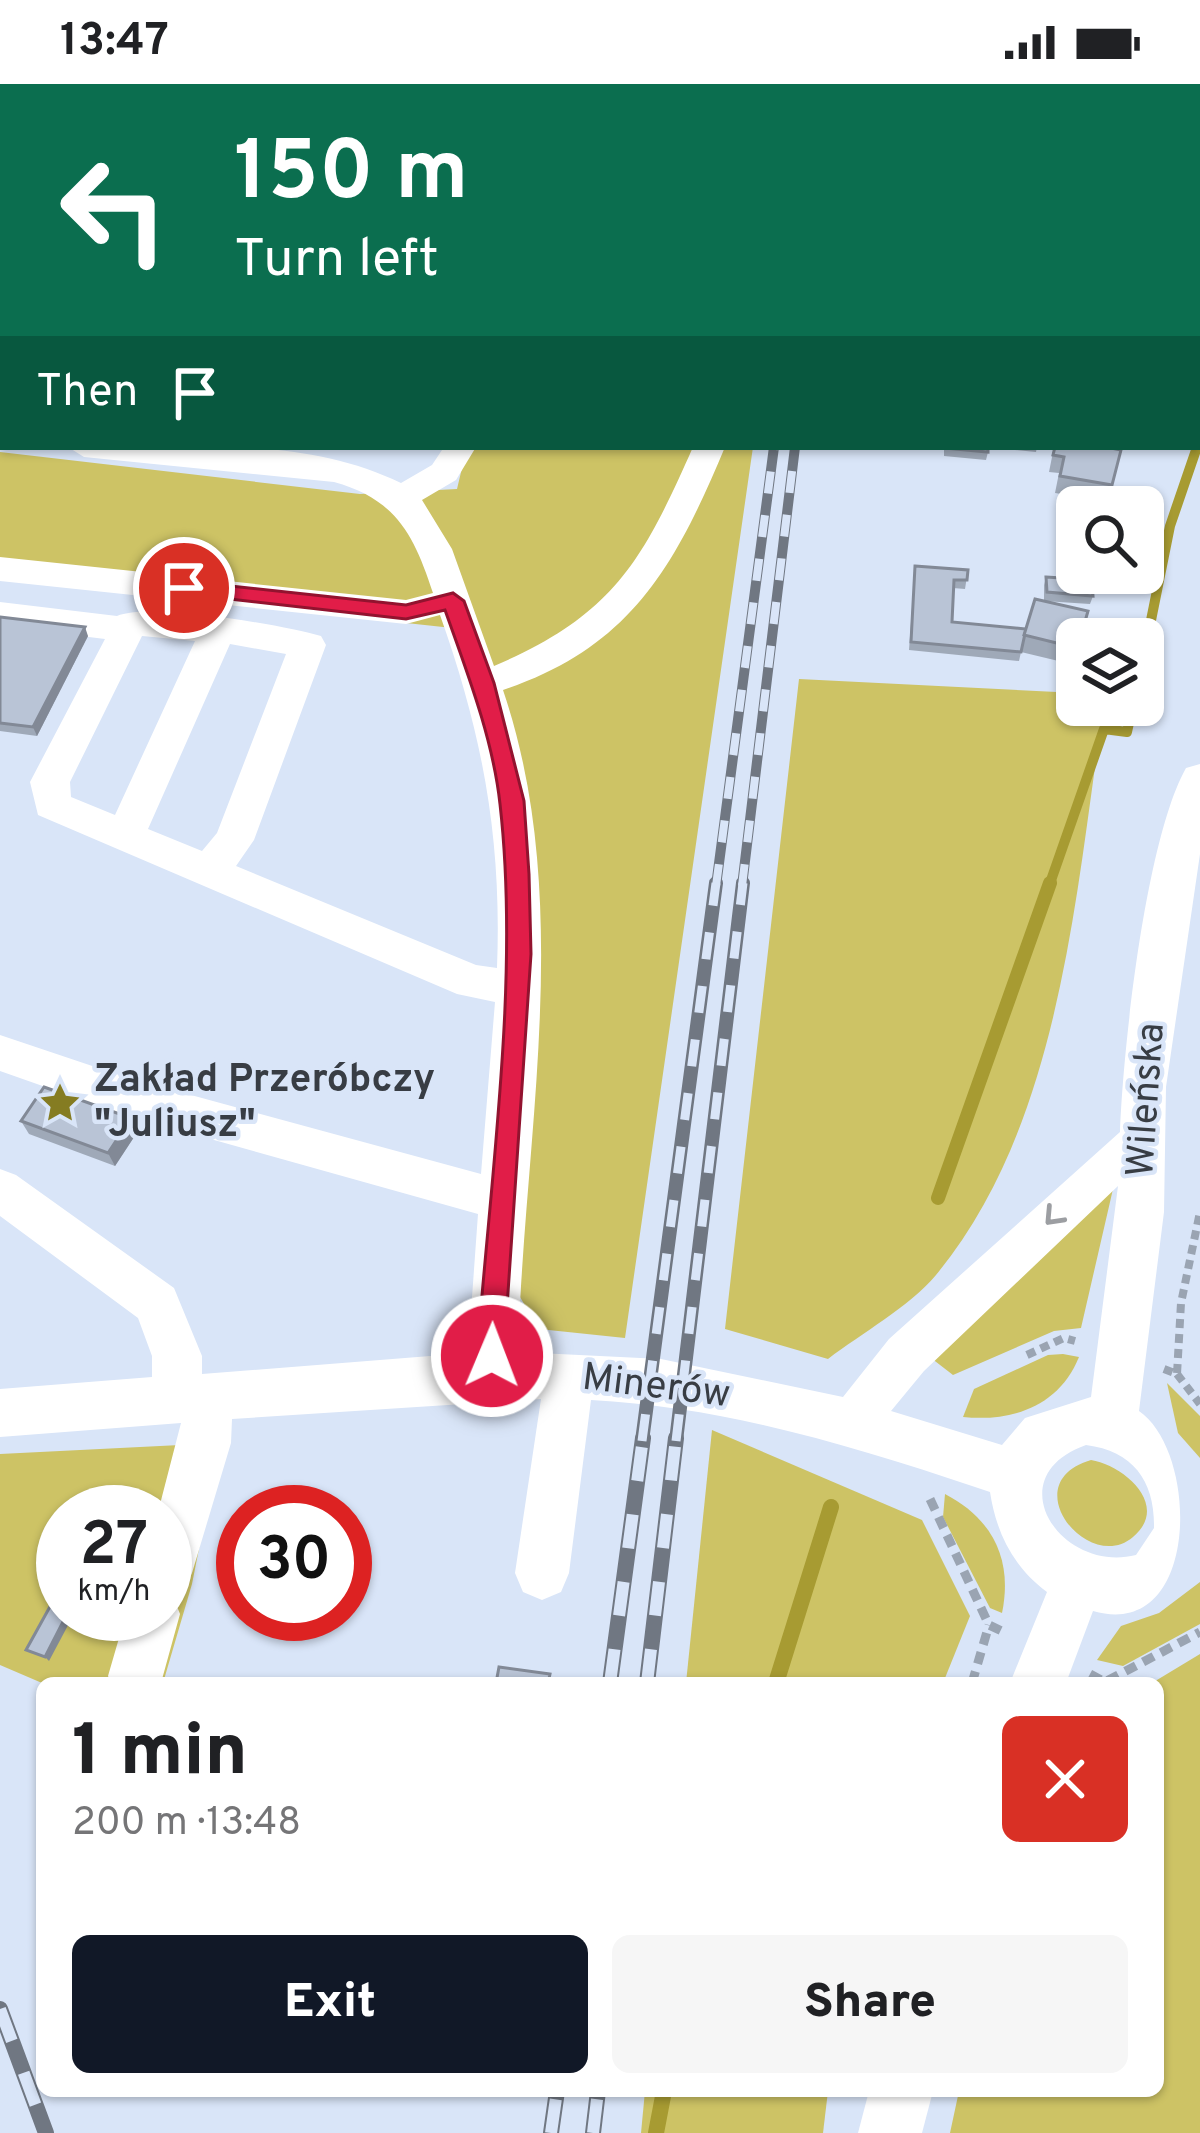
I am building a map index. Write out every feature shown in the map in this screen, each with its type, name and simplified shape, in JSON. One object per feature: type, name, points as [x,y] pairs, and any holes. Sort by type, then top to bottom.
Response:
[{"type":"street","points":[[114,450],[325,471],[400,496],[426,530],[482,683],[512,801],[516,987],[492,1375]]},
{"type":"street","points":[[400,496],[439,478],[455,462],[459,450]]},
{"type":"street","points":[[482,683],[519,673],[595,625],[631,592],[656,562],[708,450]]},
{"type":"street","points":[[0,569],[406,612],[453,601]]},
{"type":"street","points":[[0,614],[124,629],[142,620],[298,640],[309,654],[234,840],[210,870]]},
{"type":"street","points":[[124,629],[47,790],[60,810],[472,982],[516,987]]},
{"type":"street","points":[[122,835],[141,810],[218,630]]},
{"type":"street","name":"Wileńska","points":[[1112,1424],[1136,1255],[1158,974],[1182,842],[1200,778]]},
{"type":"street","points":[[0,1053],[125,1096],[467,1194],[501,1194]]},
{"type":"street","points":[[854,1427],[873,1387],[1019,1254],[1093,1174],[1142,1142]]},
{"type":"street","points":[[0,1189],[157,1304],[205,1442],[192,1485]]},
{"type":"street","name":"Minerów","points":[[0,1413],[492,1375],[568,1376],[682,1385],[854,1427],[1016,1475]]},
{"type":"street","points":[[542,1573],[568,1376]]},
{"type":"street","points":[[1061,1424],[1112,1424],[1141,1438],[1163,1459],[1194,1516],[1173,1562],[1155,1577],[1118,1588],[1078,1581],[1034,1547],[1014,1499],[1016,1475],[1025,1453],[1061,1424]]},
{"type":"street","points":[[1040,1677],[1078,1581]]},
{"type":"street","points":[[136,1676],[146,1641]]},
{"type":"street","points":[[890,2133],[899,2097]]},
{"type":"path","points":[[1177,1374],[1200,1404]]},
{"type":"path","points":[[974,1677],[988,1625]]},
{"type":"shaded area","points":[[466,450],[753,450],[625,1338],[539,1329],[520,1297],[535,1002],[527,785],[480,631],[0,579],[0,452],[360,494],[457,489]]},
{"type":"shaded area","points":[[799,679],[1056,692],[1056,726],[1101,726],[1071,928],[1037,1077],[1011,1148],[978,1214],[925,1287],[828,1359],[725,1329]]},
{"type":"shaded area","points":[[1113,1189],[1081,1328],[1054,1331],[953,1375],[931,1358]]},
{"type":"shaded area","points":[[1048,1355],[1079,1357],[1047,1399],[999,1417],[963,1417],[974,1389]]},
{"type":"shaded area","points":[[1167,1383],[1200,1416],[1200,1458],[1178,1433]]},
{"type":"shaded area","points":[[712,1430],[922,1520],[970,1616],[945,1677],[687,1677]]},
{"type":"shaded area","points":[[220,1443],[192,1584],[192,1485],[36,1485],[36,1641],[175,1641],[165,1677],[36,1680],[0,1665],[0,1454]]},
{"type":"shaded area","points":[[1091,1460],[1128,1478],[1145,1500],[1143,1525],[1133,1537],[1115,1546],[1080,1535],[1058,1504],[1058,1487],[1069,1471]]},
{"type":"shaded area","points":[[945,1494],[976,1516],[996,1543],[1004,1576],[1002,1613],[990,1608],[943,1517]]},
{"type":"shaded area","points":[[1200,1582],[1200,1624],[1123,1666],[1097,1660],[1121,1626],[1159,1613]]},
{"type":"shaded area","points":[[1200,1654],[1200,2133],[950,2133],[958,2097],[1164,2097],[1162,1677]]},
{"type":"shaded area","points":[[644,2097],[827,2097],[823,2133],[641,2133]]},
{"type":"building","points":[[1054,450],[1121,450],[1112,485],[1060,476],[1064,457],[1053,455]]},
{"type":"building","points":[[915,566],[968,570],[967,580],[954,580],[952,622],[1026,629],[1021,652],[911,642]]},
{"type":"building","points":[[1046,577],[1056,578],[1056,593],[1047,592]]},
{"type":"building","points":[[1035,599],[1088,611],[1086,618],[1056,618],[1056,643],[1024,635]]},
{"type":"building","points":[[0,617],[85,627],[33,727],[0,723]]},
{"type":"building","points":[[44,1087],[131,1118],[108,1153],[21,1121]]},
{"type":"building","points":[[36,1632],[36,1641],[53,1641],[45,1657],[26,1650]]},
{"type":"building","points":[[499,1667],[550,1674],[549,1677],[497,1677]]},
{"type":"waterway","points":[[1151,618],[1170,526],[1196,450]]},
{"type":"waterway","points":[[1049,886],[1104,729],[1127,732],[1128,726]]},
{"type":"waterway","points":[[938,1198],[1050,883]]},
{"type":"waterway","points":[[778,1677],[831,1507]]},
{"type":"waterway","points":[[656,2133],[663,2097]]},
{"type":"railway","points":[[716,886],[774,450]]},
{"type":"railway","points":[[742,886],[795,450]]},
{"type":"railway","points":[[642,1441],[716,883]]},
{"type":"railway","points":[[676,1441],[743,883]]},
{"type":"railway","points":[[611,1677],[643,1438]]},
{"type":"railway","points":[[648,1677],[676,1438]]},
{"type":"railway","points":[[0,2009],[46,2133]]},
{"type":"railway","points":[[551,2133],[556,2097]]},
{"type":"railway","points":[[593,2133],[597,2097]]},
{"type":"place","name":"Zakład Przeróbczy \"Juliusz\"","points":[[60,1103]]},
{"type":"route","points":[[184,588],[406,612],[453,601],[482,683],[512,801],[517,874],[518,954],[492,1356]]}]
